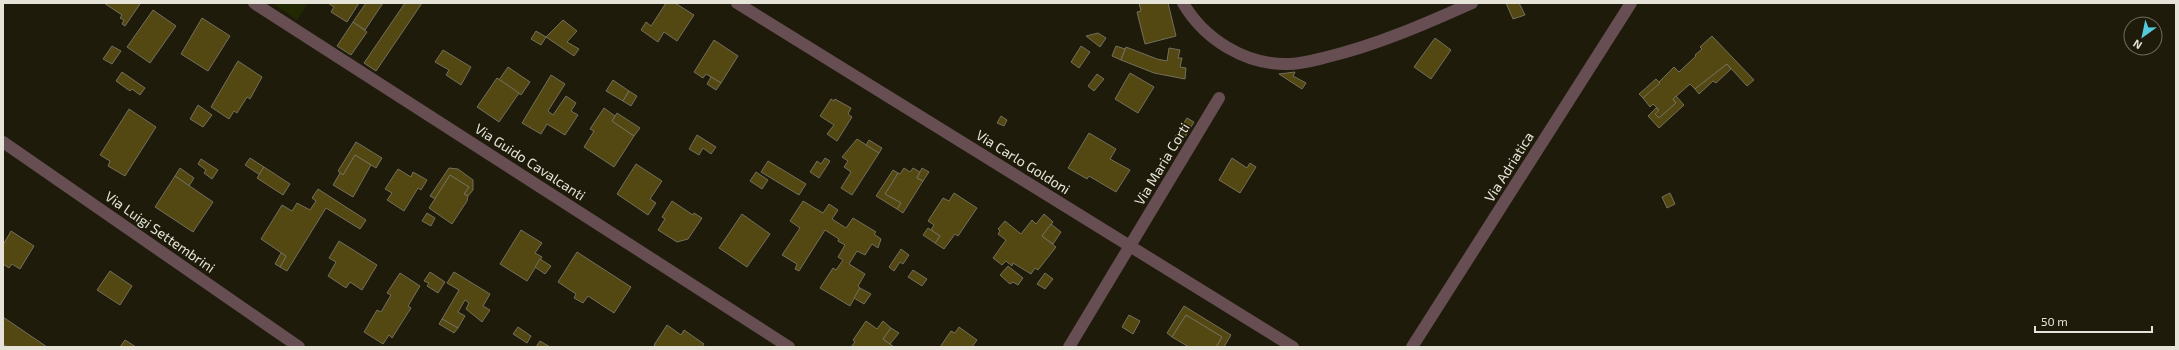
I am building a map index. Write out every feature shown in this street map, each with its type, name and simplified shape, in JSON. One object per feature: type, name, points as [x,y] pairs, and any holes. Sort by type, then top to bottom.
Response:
[{"type":"street","name":"Via Guido Cavalcanti","points":[[254,3],[789,347]]},
{"type":"street","name":"Via Carlo Goldoni","points":[[736,3],[1293,347]]},
{"type":"street","points":[[1183,3],[1190,15],[1210,37],[1237,52],[1257,59],[1288,64],[1342,53],[1393,36],[1472,3]]},
{"type":"street","name":"Via Adriatica","points":[[1412,347],[1631,3]]},
{"type":"street","name":"Via Maria Corti","points":[[1069,347],[1219,98]]},
{"type":"street","name":"Via Luigi Settembrini","points":[[3,142],[299,347]]},
{"type":"green space","points":[[272,3],[308,3],[297,20]]},
{"type":"building","points":[[104,3],[140,4],[125,26],[122,24],[124,20],[120,18],[122,15]]},
{"type":"building","points":[[328,3],[359,3],[347,22],[331,12],[334,7]]},
{"type":"building","points":[[366,3],[383,3],[365,30],[353,22]]},
{"type":"building","points":[[405,3],[422,3],[376,71],[364,63]]},
{"type":"building","points":[[666,3],[675,3],[694,15],[677,41],[664,32],[658,42],[641,30],[646,22],[651,26]]},
{"type":"building","points":[[1139,3],[1168,3],[1176,36],[1145,44],[1137,12],[1141,11]]},
{"type":"building","points":[[1506,3],[1519,3],[1525,15],[1513,19]]},
{"type":"building","points":[[153,10],[176,26],[150,63],[127,47]]},
{"type":"building","points":[[202,18],[230,36],[208,71],[181,54]]},
{"type":"building","points":[[563,20],[577,31],[567,42],[579,49],[574,56],[546,37]]},
{"type":"building","points":[[353,22],[367,32],[351,55],[337,46]]},
{"type":"building","points":[[536,31],[546,37],[541,45],[531,39]]},
{"type":"building","points":[[1098,33],[1106,38],[1100,47],[1086,36]]},
{"type":"building","points":[[1712,36],[1754,80],[1747,86],[1727,64],[1695,89],[1690,84],[1673,99],[1676,103],[1659,118],[1655,114],[1659,110],[1653,104],[1650,107],[1643,98],[1674,67],[1679,72],[1696,56],[1695,55],[1702,49],[1700,47]]},
{"type":"building","points":[[1435,38],[1451,50],[1431,79],[1414,67]]},
{"type":"building","points":[[714,40],[738,56],[721,83],[706,74],[703,78],[694,72]]},
{"type":"building","points":[[112,46],[121,51],[112,64],[103,59]]},
{"type":"building","points":[[1081,46],[1090,52],[1079,68],[1071,62]]},
{"type":"building","points":[[1116,46],[1125,49],[1121,60],[1112,56]]},
{"type":"building","points":[[1126,47],[1157,59],[1167,61],[1169,48],[1180,50],[1178,58],[1182,58],[1180,67],[1186,68],[1185,79],[1154,73],[1121,60]]},
{"type":"building","points":[[443,50],[471,67],[461,85],[446,75],[449,70],[435,62]]},
{"type":"building","points":[[238,61],[262,77],[250,99],[247,97],[237,113],[234,111],[229,119],[211,107]]},
{"type":"building","points":[[1727,64],[1731,69],[1716,83],[1713,81],[1699,94],[1695,89]]},
{"type":"building","points":[[508,67],[530,82],[521,95],[499,80]]},
{"type":"building","points":[[122,72],[145,88],[140,95],[132,89],[130,91],[116,81]]},
{"type":"building","points":[[1295,72],[1293,76],[1306,83],[1302,89],[1279,74]]},
{"type":"building","points":[[1130,73],[1154,87],[1138,113],[1115,99]]},
{"type":"building","points":[[1097,74],[1104,79],[1094,91],[1088,86]]},
{"type":"building","points":[[551,75],[565,84],[548,111],[553,115],[566,96],[576,103],[571,111],[578,115],[565,135],[547,124],[541,134],[522,123]]},
{"type":"building","points":[[711,77],[721,83],[716,90],[707,84]]},
{"type":"building","points":[[497,78],[519,93],[499,122],[477,107]]},
{"type":"building","points":[[1656,79],[1660,83],[1643,98],[1639,94]]},
{"type":"building","points":[[613,80],[629,91],[623,101],[606,91]]},
{"type":"building","points":[[629,91],[637,96],[631,106],[623,101]]},
{"type":"building","points":[[1676,96],[1684,105],[1659,128],[1648,116],[1656,108],[1659,110],[1655,114],[1659,118],[1676,103],[1673,99]]},
{"type":"building","points":[[831,99],[834,101],[835,99],[851,108],[848,114],[852,117],[837,141],[827,134],[834,125],[820,116]]},
{"type":"building","points":[[198,105],[212,115],[203,127],[190,119]]},
{"type":"building","points":[[604,108],[615,116],[612,121],[634,136],[614,167],[584,147],[594,131],[590,129]]},
{"type":"building","points":[[129,109],[156,127],[125,176],[108,166],[110,161],[100,155]]},
{"type":"building","points":[[617,113],[640,128],[634,136],[612,121]]},
{"type":"building","points":[[1001,116],[1007,120],[1004,126],[997,123]]},
{"type":"building","points":[[1187,118],[1194,122],[1180,145],[1173,140]]},
{"type":"building","points":[[1089,133],[1116,149],[1110,159],[1130,170],[1116,192],[1089,176],[1087,179],[1068,168]]},
{"type":"building","points":[[697,135],[716,147],[711,154],[703,148],[699,155],[689,149]]},
{"type":"building","points":[[857,139],[879,153],[852,195],[841,188],[851,172],[844,167],[848,161],[842,157]]},
{"type":"building","points":[[869,140],[882,148],[879,153],[866,145]]},
{"type":"building","points":[[356,142],[382,158],[376,168],[355,155],[343,175],[338,171]]},
{"type":"building","points":[[355,155],[371,165],[353,197],[333,185],[340,173],[343,175]]},
{"type":"building","points":[[250,158],[264,167],[260,175],[245,165]]},
{"type":"building","points":[[825,158],[830,161],[819,178],[810,172],[817,161],[821,164]]},
{"type":"building","points":[[1232,158],[1247,168],[1250,163],[1256,167],[1240,193],[1219,180]]},
{"type":"building","points":[[201,159],[218,170],[212,179],[204,173],[206,170],[198,164]]},
{"type":"building","points":[[768,161],[806,184],[799,195],[761,172]]},
{"type":"building","points":[[636,164],[662,181],[650,199],[656,203],[648,215],[617,194]]},
{"type":"building","points":[[264,167],[290,184],[283,195],[257,178]]},
{"type":"building","points":[[180,168],[194,178],[189,186],[175,176]]},
{"type":"building","points":[[449,168],[458,169],[473,180],[473,190],[468,196],[464,194],[469,187],[450,175],[435,199],[430,196]]},
{"type":"building","points":[[904,168],[910,172],[913,168],[920,172],[917,178],[923,181],[903,213],[897,209],[901,203],[885,194],[898,173],[900,174]]},
{"type":"building","points":[[922,168],[929,172],[923,181],[917,178]]},
{"type":"building","points":[[398,169],[411,177],[413,172],[427,180],[421,190],[418,188],[404,211],[387,200],[392,193],[385,189]]},
{"type":"building","points":[[893,170],[898,173],[885,194],[901,203],[897,209],[876,196]]},
{"type":"building","points":[[756,172],[768,180],[762,189],[750,181]]},
{"type":"building","points":[[450,175],[469,187],[464,194],[468,196],[467,201],[452,224],[429,208]]},
{"type":"building","points":[[175,176],[213,202],[193,232],[155,207]]},
{"type":"building","points":[[318,189],[366,220],[360,229],[326,208],[287,271],[280,267],[286,256],[261,239],[282,205],[292,211],[297,203],[310,210],[316,201],[312,198]]},
{"type":"building","points":[[954,193],[977,208],[958,236],[955,234],[944,249],[935,243],[940,236],[931,230],[934,225],[928,221],[943,198],[949,201]]},
{"type":"building","points":[[1670,193],[1675,204],[1667,208],[1662,197]]},
{"type":"building","points":[[672,201],[693,215],[694,213],[702,218],[688,239],[677,242],[658,230],[665,219],[662,217]]},
{"type":"building","points":[[803,201],[823,213],[829,204],[838,210],[832,219],[846,228],[853,218],[876,232],[874,234],[881,239],[878,248],[872,244],[865,255],[857,251],[849,264],[865,274],[858,286],[860,288],[850,306],[820,288],[833,268],[836,270],[843,260],[838,257],[845,245],[838,241],[839,239],[825,230],[799,271],[795,269],[797,264],[782,255],[800,228],[790,221]]},
{"type":"building","points":[[427,213],[435,218],[431,226],[422,221]]},
{"type":"building","points":[[742,214],[770,234],[747,267],[719,248]]},
{"type":"building","points":[[1044,214],[1053,222],[1042,236],[1056,247],[1038,270],[1035,268],[1031,274],[1013,263],[1012,266],[1006,261],[1002,265],[993,258],[1006,240],[998,234],[1000,231],[998,229],[1005,221],[1021,234],[1032,220],[1036,224]]},
{"type":"building","points":[[1051,224],[1061,232],[1053,244],[1042,236]]},
{"type":"building","points":[[928,228],[940,236],[935,243],[923,235]]},
{"type":"building","points":[[521,230],[542,243],[535,253],[542,257],[527,281],[500,264]]},
{"type":"building","points":[[11,231],[34,246],[20,269],[12,264],[9,268],[3,264],[3,245]]},
{"type":"building","points":[[339,241],[377,265],[362,290],[350,282],[346,288],[328,276],[336,262],[329,258]]},
{"type":"building","points":[[901,249],[909,255],[903,264],[900,262],[894,271],[889,267]]},
{"type":"building","points":[[577,252],[631,287],[614,313],[588,296],[583,303],[574,298],[576,294],[558,282]]},
{"type":"building","points":[[281,253],[286,256],[280,267],[275,264]]},
{"type":"building","points":[[540,259],[551,266],[545,274],[535,267]]},
{"type":"building","points":[[1008,266],[1023,278],[1018,285],[1013,282],[1010,284],[1000,275]]},
{"type":"building","points":[[913,270],[927,279],[922,286],[908,277]]},
{"type":"building","points":[[110,271],[132,286],[120,305],[97,290]]},
{"type":"building","points":[[430,272],[445,282],[438,293],[427,286],[429,283],[424,281]]},
{"type":"building","points":[[454,272],[490,294],[483,306],[490,310],[482,322],[466,309],[469,303],[465,300],[458,312],[465,316],[458,328],[442,319],[459,290],[447,283]]},
{"type":"building","points":[[400,273],[420,286],[408,306],[411,308],[392,338],[389,335],[383,344],[364,332],[377,310],[381,312],[391,295],[387,293]]},
{"type":"building","points":[[1045,273],[1053,279],[1045,289],[1037,284]]},
{"type":"building","points":[[860,288],[871,294],[864,304],[854,298]]},
{"type":"building","points":[[1184,306],[1231,335],[1224,347],[1216,347],[1222,337],[1186,315],[1172,337],[1167,333]]},
{"type":"building","points":[[1129,315],[1140,321],[1133,334],[1122,327]]},
{"type":"building","points":[[1186,315],[1222,337],[1216,347],[1189,347],[1172,337]]},
{"type":"building","points":[[3,317],[47,347],[8,347],[3,344]]},
{"type":"building","points":[[442,319],[458,328],[454,333],[439,324]]},
{"type":"building","points":[[866,321],[877,329],[883,321],[891,328],[883,339],[894,347],[851,347],[855,342],[853,340]]},
{"type":"building","points":[[667,325],[681,335],[684,330],[704,344],[702,347],[657,347],[654,345]]},
{"type":"building","points":[[518,327],[531,336],[527,343],[513,334]]},
{"type":"building","points":[[959,327],[977,340],[972,347],[940,347],[951,331],[955,333]]},
{"type":"building","points":[[891,328],[899,333],[890,344],[883,339]]},
{"type":"building","points":[[125,340],[136,347],[120,347]]},
{"type":"building","points":[[540,341],[550,347],[536,347]]}]
